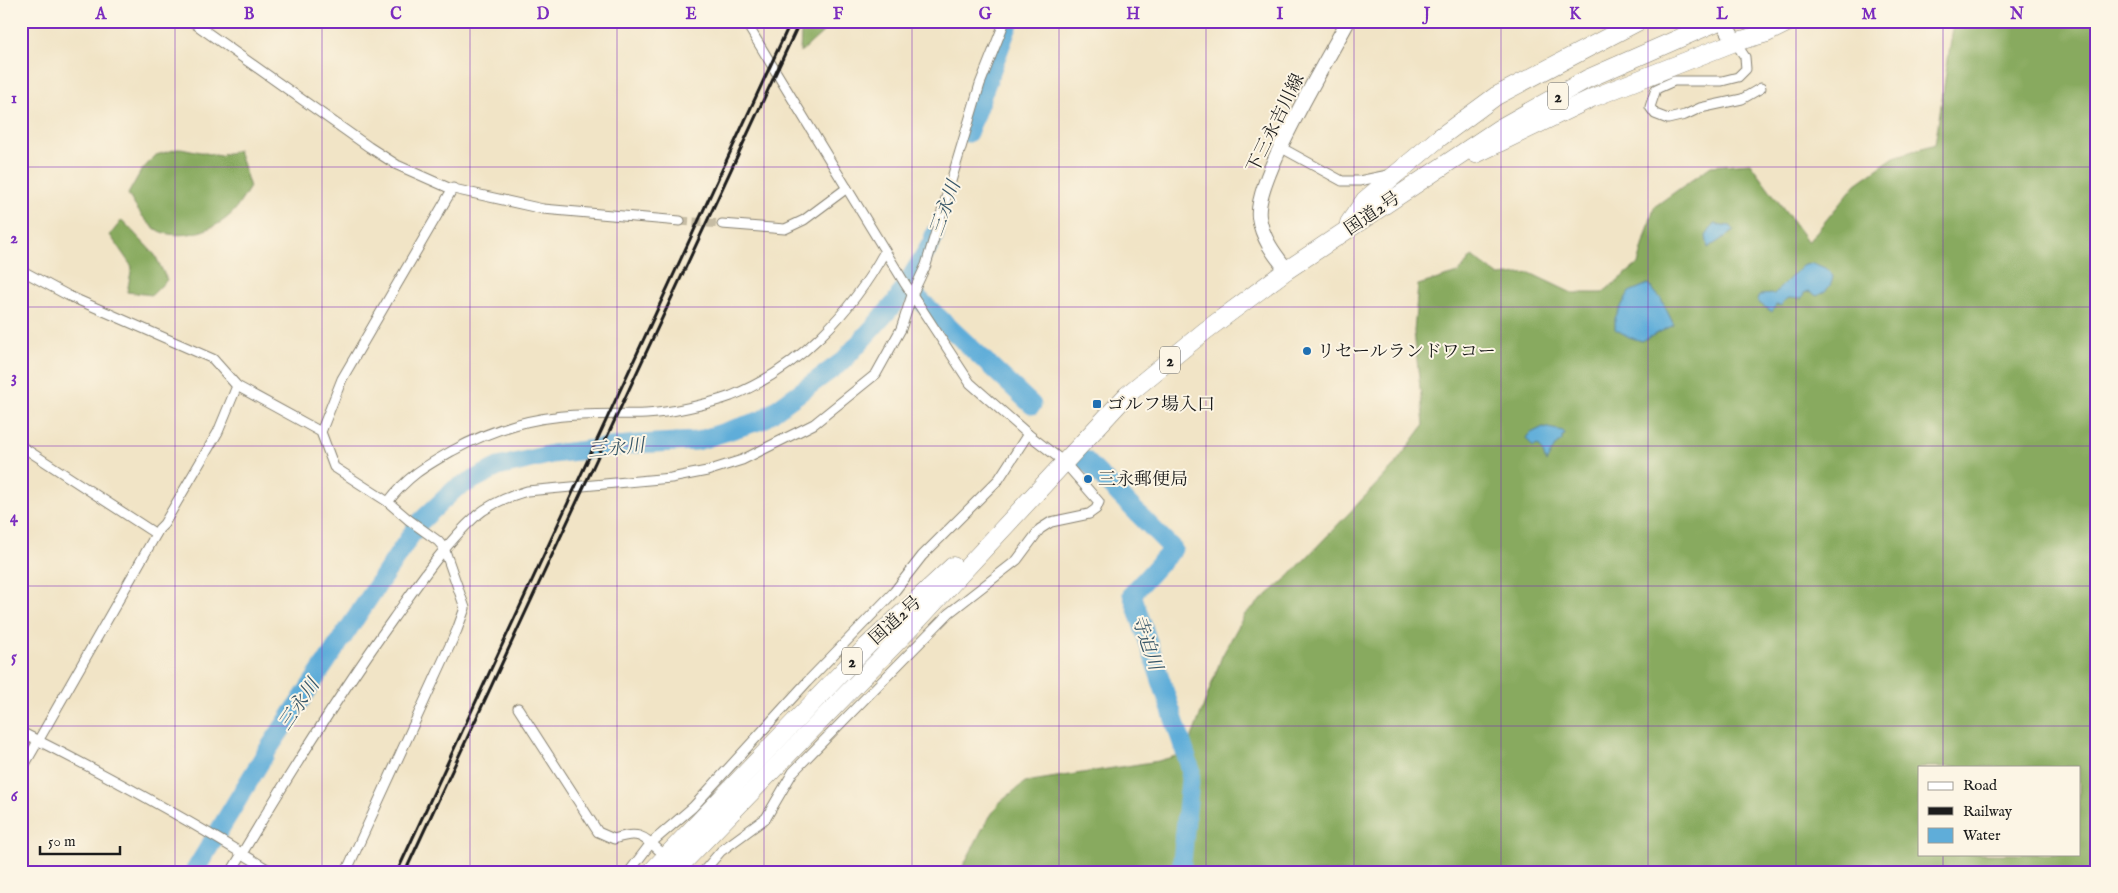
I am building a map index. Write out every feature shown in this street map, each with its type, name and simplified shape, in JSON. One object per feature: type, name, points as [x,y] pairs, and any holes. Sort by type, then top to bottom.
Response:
[{"type":"highway","points":[[1343,232],[1365,200],[1439,138],[1496,96],[1639,21]]},
{"type":"highway","name":"国道2号","points":[[674,872],[920,618],[1127,395],[1205,331],[1286,270],[1500,128],[1587,79],[1694,31],[1721,21]]},
{"type":"highway","points":[[1429,174],[1480,153],[1592,98],[1735,42],[1767,33],[1791,21]]},
{"type":"highway","name":"国道2号","points":[[652,872],[867,646],[1064,462]]},
{"type":"main road","name":"下三永吉川線","points":[[1286,270],[1263,235],[1258,215],[1261,192],[1280,148],[1348,21]]},
{"type":"main road","points":[[1721,21],[1735,42]]},
{"type":"main road","points":[[1731,21],[1735,42]]},
{"type":"street","points":[[191,21],[390,160],[453,188],[543,209],[680,221]]},
{"type":"street","points":[[703,872],[721,851],[766,818],[793,772],[949,613],[1017,560],[1040,530],[1051,522],[1089,514],[1096,509],[1099,502],[1094,494],[1064,462],[1028,434],[970,383],[912,295],[745,21]]},
{"type":"street","points":[[231,872],[239,852],[441,544],[478,515],[510,496],[527,491],[671,478],[707,471],[742,460],[814,424],[876,374],[901,329],[912,295],[926,265],[980,84],[1005,21]]},
{"type":"street","points":[[1735,42],[1745,57],[1746,69],[1738,77],[1722,81],[1674,81],[1656,89],[1650,107],[1655,114],[1668,119],[1685,115],[1700,108],[1742,99],[1761,88]]},
{"type":"street","points":[[1280,148],[1342,181],[1377,179],[1399,171]]},
{"type":"street","points":[[321,432],[342,379],[453,188]]},
{"type":"street","points":[[722,224],[785,229],[804,220],[847,188]]},
{"type":"street","points":[[391,505],[397,491],[420,469],[471,440],[508,425],[556,417],[649,414],[708,402],[745,389],[780,370],[838,318],[874,272],[886,251]]},
{"type":"street","points":[[21,270],[69,296],[214,359],[237,386],[321,432],[334,468],[391,505],[441,544],[466,608],[346,872]]},
{"type":"street","points":[[21,771],[156,534],[218,432],[237,386]]},
{"type":"street","points":[[629,872],[652,844],[693,807],[894,592],[922,556],[999,479],[1028,434]]},
{"type":"street","points":[[21,446],[156,534]]},
{"type":"street","points":[[518,708],[598,832],[614,839],[629,834],[643,836],[660,851]]},
{"type":"street","points":[[21,732],[186,820],[268,869],[268,872]]},
{"type":"green space","points":[[806,21],[835,21],[800,53],[801,32]]},
{"type":"green space","points":[[1954,21],[2097,21],[2097,872],[960,872],[985,824],[999,803],[1025,782],[1158,761],[1176,756],[1192,737],[1222,656],[1245,614],[1288,577],[1393,467],[1424,425],[1414,332],[1418,285],[1458,273],[1472,256],[1499,276],[1530,273],[1572,293],[1602,293],[1638,264],[1654,207],[1711,166],[1750,163],[1808,242],[1856,184],[1894,157],[1935,144]]},
{"type":"green space","points":[[181,148],[220,156],[238,150],[250,187],[235,210],[212,227],[183,235],[173,235],[158,231],[153,227],[128,194],[141,171],[156,155]]},
{"type":"green space","points":[[122,220],[155,255],[167,280],[152,295],[127,292],[132,267],[110,235]]},
{"type":"water","points":[[1714,224],[1731,226],[1734,231],[1708,248],[1706,236]]},
{"type":"water","points":[[1813,263],[1825,268],[1833,276],[1830,286],[1823,292],[1817,296],[1809,291],[1804,293],[1802,299],[1789,298],[1783,302],[1782,306],[1776,305],[1772,312],[1759,303],[1757,299],[1759,295],[1774,294],[1802,266]]},
{"type":"water","points":[[1648,284],[1661,299],[1674,325],[1642,341],[1629,337],[1615,329],[1615,318],[1629,292]]},
{"type":"water","points":[[1543,427],[1563,431],[1565,435],[1562,436],[1562,441],[1556,445],[1546,462],[1538,445],[1533,447],[1526,438],[1529,434]]},
{"type":"waterway","name":"三永川","points":[[968,133],[1010,21]]},
{"type":"waterway","name":"三永川","points":[[194,872],[267,751],[419,523],[455,489],[498,467],[552,454],[636,444],[697,441],[762,420],[843,361],[895,303],[931,244],[935,233]]},
{"type":"waterway","name":"寺迫川","points":[[905,286],[1032,405]]},
{"type":"waterway","name":"寺迫川","points":[[1085,460],[1173,549],[1132,594],[1191,770],[1181,872]]},
{"type":"tunnel","points":[[680,221],[722,224]]},
{"type":"railway","points":[[397,872],[791,21]]},
{"type":"railway","points":[[405,872],[800,21]]},
{"type":"place","name":"リセールランドワコー","points":[[1307,351]]},
{"type":"place","name":"ゴルフ場入口","points":[[1097,404]]},
{"type":"place","name":"三永郵便局","points":[[1088,479]]}]
